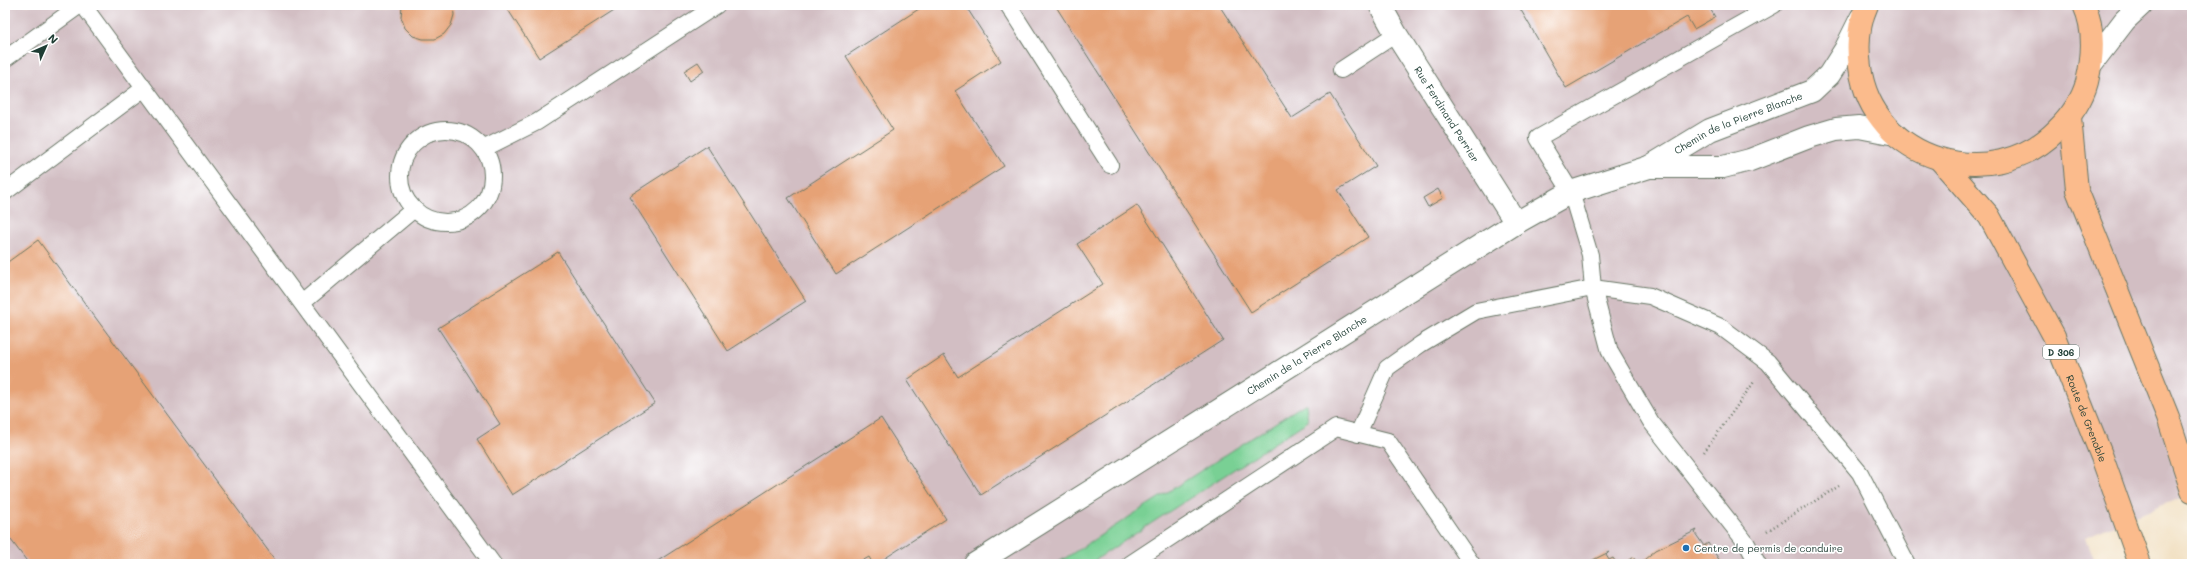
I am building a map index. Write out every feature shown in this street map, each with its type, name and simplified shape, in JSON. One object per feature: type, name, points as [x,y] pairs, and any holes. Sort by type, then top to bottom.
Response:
[{"type":"main road","points":[[1864,10],[1857,48],[1862,80],[1874,109],[1895,134],[1916,150],[1941,161],[1977,166],[2013,160],[2045,143],[2070,117],[2084,91],[2092,63],[2092,36],[2084,5]]},
{"type":"main road","points":[[2070,117],[2077,190],[2168,416],[2192,491]]},
{"type":"main road","name":"Route de Grenoble","points":[[1941,161],[1988,216],[2054,336],[2102,457],[2140,564]]},
{"type":"street","name":"Rue Ferdinand Perrier","points":[[1380,5],[1396,34],[1516,222]]},
{"type":"street","points":[[2092,63],[2125,20],[2141,5]]},
{"type":"street","name":"Chemin de la Pierre Blanche","points":[[975,564],[1516,222],[1571,192],[1649,166],[1710,130],[1812,91],[1829,75],[1845,50],[1864,10]]},
{"type":"street","name":"Chemin de la Pierre Blanche","points":[[1649,166],[1723,167],[1750,160],[1809,137],[1836,129],[1859,127],[1895,134]]},
{"type":"lane","points":[[5,58],[82,5],[493,564]]},
{"type":"lane","points":[[483,149],[537,122],[717,5]]},
{"type":"lane","points":[[1008,5],[1110,165]]},
{"type":"lane","points":[[1758,564],[1747,544],[1651,422],[1610,352],[1593,288],[1590,255],[1571,192],[1538,138],[1774,5]]},
{"type":"lane","points":[[1341,70],[1396,34]]},
{"type":"lane","points":[[5,192],[144,89]]},
{"type":"lane","points":[[446,130],[461,132],[473,139],[483,149],[490,162],[492,176],[490,190],[484,204],[473,214],[459,221],[443,222],[427,218],[414,209],[404,196],[400,181],[401,164],[408,150],[419,138],[432,132],[446,130]]},
{"type":"lane","points":[[302,304],[414,209]]},
{"type":"lane","points":[[1358,434],[1387,368],[1421,344],[1476,311],[1593,288],[1650,296],[1721,327],[1768,362],[1860,473],[1907,564]]},
{"type":"lane","points":[[1130,564],[1336,428],[1388,441],[1472,564]]},
{"type":"path","points":[[1690,471],[1768,362]]},
{"type":"path","points":[[1747,544],[1860,473]]},
{"type":"shaded area","points":[[5,5],[2192,5],[2192,493],[2085,537],[2095,564],[5,564]]},
{"type":"green space","points":[[1306,403],[1308,421],[1089,564],[1056,564]]},
{"type":"building","points":[[402,5],[453,5],[454,15],[451,25],[444,34],[435,39],[423,39],[413,36],[405,28],[401,17]]},
{"type":"building","points":[[505,5],[622,5],[539,58]]},
{"type":"building","points":[[925,5],[965,5],[1001,61],[955,91],[1004,166],[836,274],[788,198],[893,130],[846,56]]},
{"type":"building","points":[[1055,5],[1219,5],[1292,118],[1330,94],[1376,166],[1338,190],[1368,237],[1251,312]]},
{"type":"building","points":[[1518,5],[1708,5],[1715,17],[1694,29],[1687,17],[1566,88]]},
{"type":"building","points":[[698,62],[704,71],[690,81],[684,71]]},
{"type":"building","points":[[707,146],[806,301],[728,351],[629,196]]},
{"type":"building","points":[[1438,189],[1443,198],[1428,207],[1423,198]]},
{"type":"building","points":[[1137,205],[1223,340],[981,495],[907,380],[944,355],[958,377],[1103,284],[1077,244]]},
{"type":"building","points":[[38,240],[278,564],[29,564],[5,532],[5,264]]},
{"type":"building","points":[[558,252],[655,403],[512,495],[477,439],[500,424],[438,328]]},
{"type":"building","points":[[881,418],[946,519],[876,564],[873,564],[869,557],[857,564],[653,564]]},
{"type":"building","name":"Centre de permis de conduire","points":[[1697,530],[1695,533],[1704,546],[1708,543],[1722,564],[1639,564],[1656,550]]},
{"type":"building","points":[[1609,552],[1606,555],[1609,560],[1613,558],[1617,564],[1585,564]]},
{"type":"building","points":[[1633,557],[1638,564],[1623,564]]},
{"type":"place","name":"Centre de permis de conduire","points":[[1686,548]]}]
